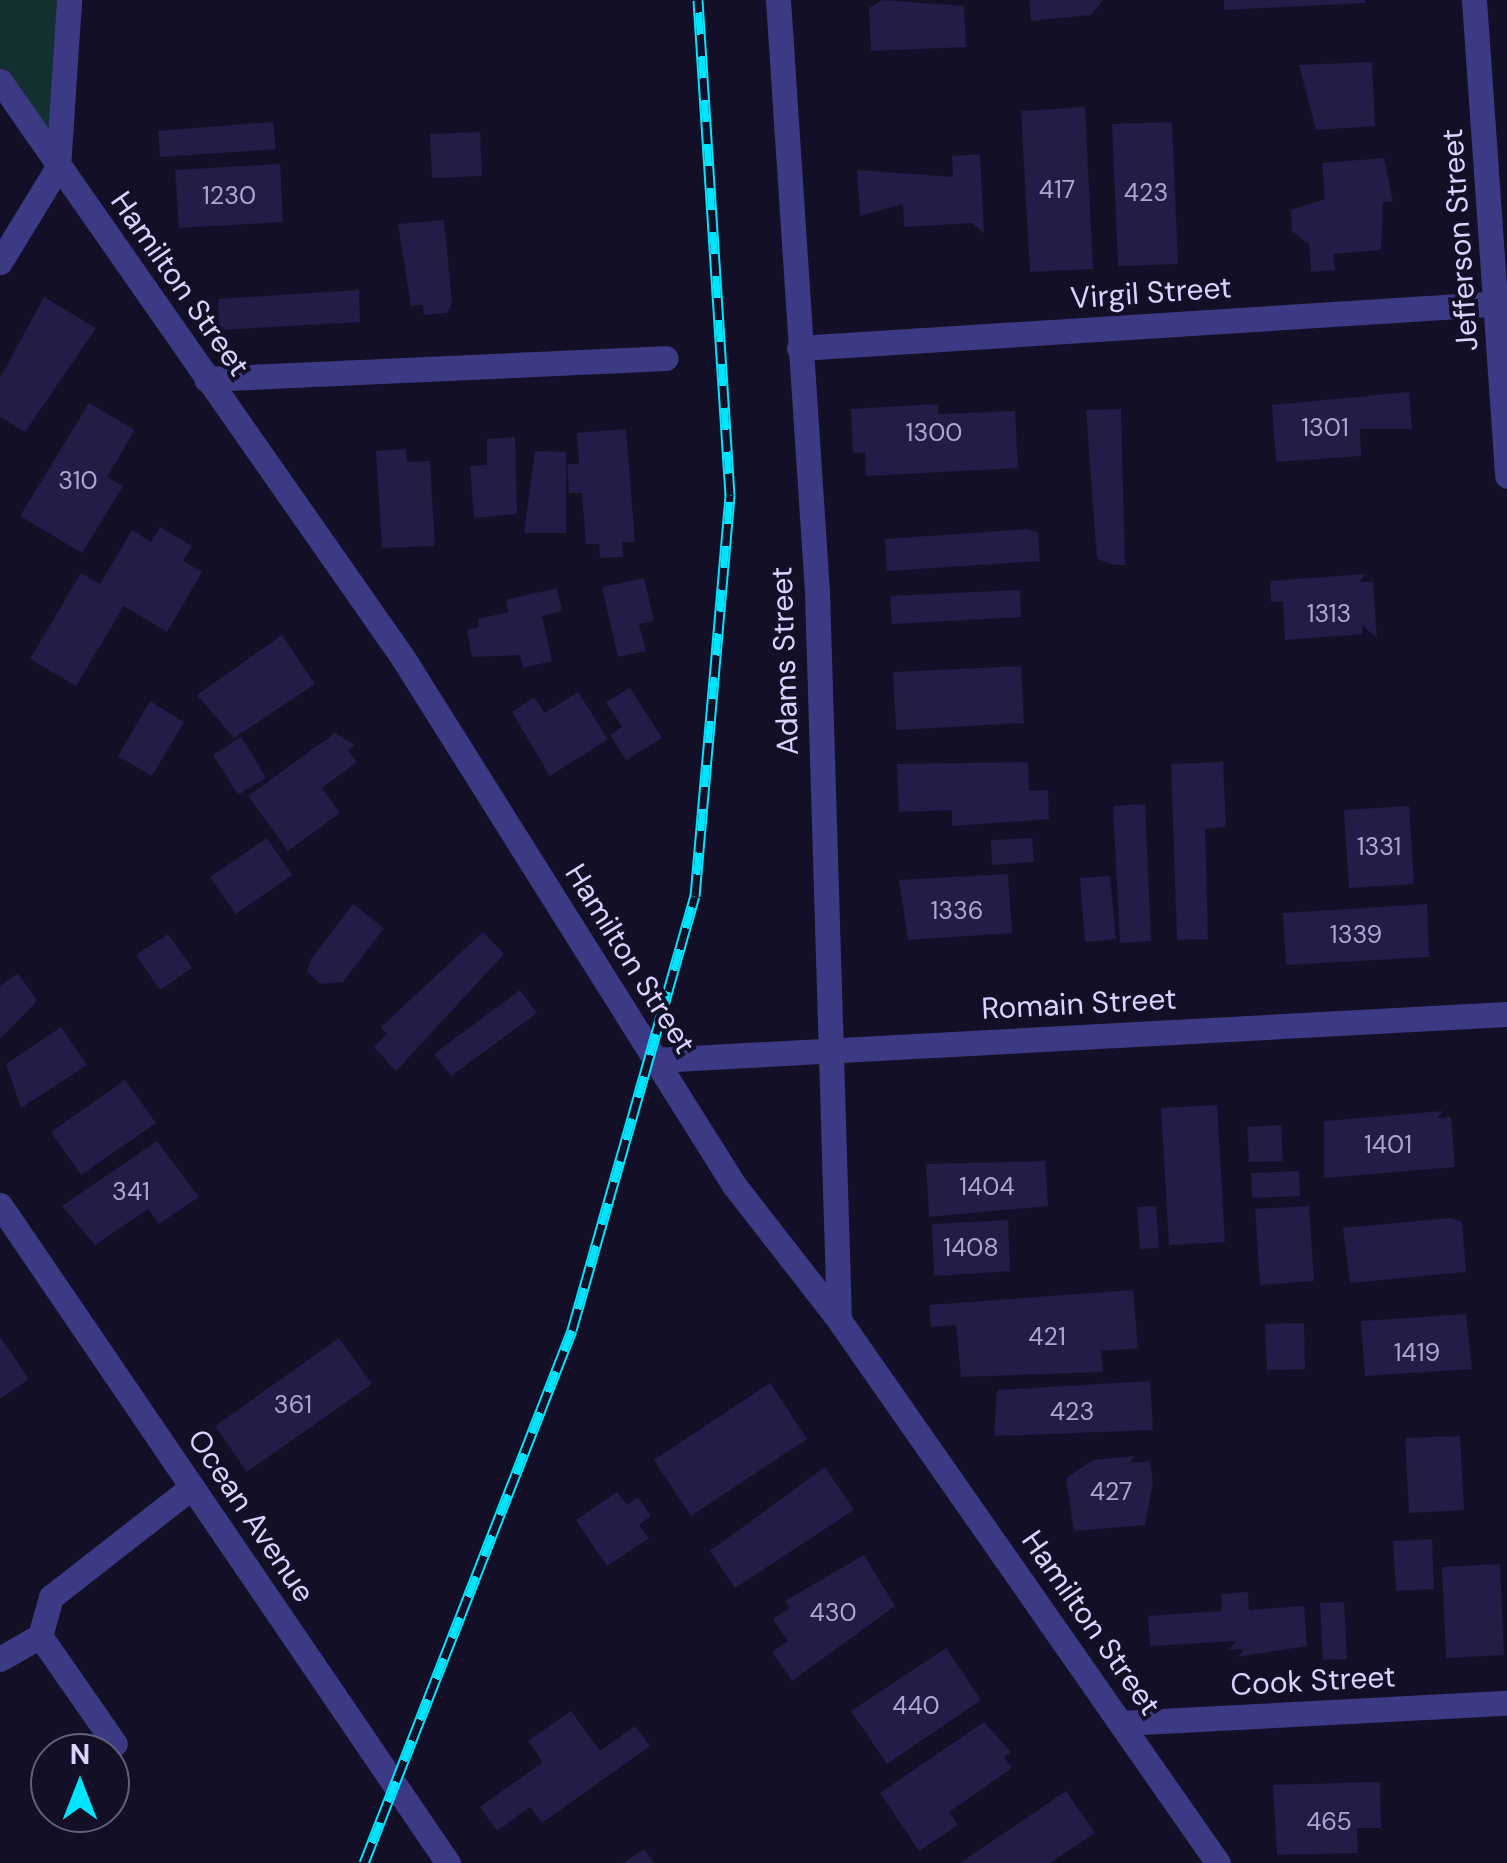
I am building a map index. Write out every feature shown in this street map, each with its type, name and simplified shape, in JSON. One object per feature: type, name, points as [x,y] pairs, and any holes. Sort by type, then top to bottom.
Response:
[{"type":"street","points":[[0,262],[58,167],[69,0]]},
{"type":"street","name":"Adams Street","points":[[778,0],[800,348],[839,1320]]},
{"type":"street","name":"Jefferson Street","points":[[1474,0],[1502,303],[1507,476]]},
{"type":"street","name":"Hamilton Street","points":[[0,81],[403,658],[734,1185],[839,1320],[1218,1863]]},
{"type":"street","name":"Virgil Street","points":[[800,348],[1502,303]]},
{"type":"street","points":[[206,379],[666,358]]},
{"type":"street","name":"Romain Street","points":[[656,1060],[1507,1014]]},
{"type":"street","name":"Ocean Avenue","points":[[0,1205],[448,1863]]},
{"type":"street","points":[[0,1659],[40,1636],[50,1597],[192,1487]]},
{"type":"street","points":[[40,1636],[107,1733]]},
{"type":"street","name":"Cook Street","points":[[1122,1723],[1507,1703]]},
{"type":"green space","points":[[0,0],[69,0],[58,167],[0,81]]},
{"type":"building","points":[[882,0],[964,6],[966,47],[871,51],[869,8]]},
{"type":"building","points":[[1029,0],[1103,0],[1091,15],[1031,21]]},
{"type":"building","points":[[1224,0],[1365,0],[1365,3],[1224,10]]},
{"type":"building","points":[[1372,62],[1375,126],[1316,130],[1299,65]]},
{"type":"building","points":[[1085,107],[1093,269],[1030,272],[1021,111]]},
{"type":"building","points":[[273,122],[276,149],[160,157],[158,131]]},
{"type":"building","points":[[1172,122],[1178,264],[1118,266],[1112,124]]},
{"type":"building","points":[[480,132],[482,176],[432,178],[430,134]]},
{"type":"building","points":[[980,154],[984,233],[972,223],[904,227],[903,204],[860,216],[857,170],[953,177],[952,156]]},
{"type":"building","points":[[1384,158],[1393,202],[1383,202],[1381,250],[1333,254],[1335,270],[1311,272],[1309,244],[1292,231],[1291,210],[1325,199],[1322,163]]},
{"type":"building","points":[[280,164],[283,222],[179,228],[175,170]]},
{"type":"building","points":[[444,220],[452,303],[447,313],[424,315],[423,305],[411,306],[398,224]]},
{"type":"building","points":[[359,290],[360,322],[219,330],[218,299]]},
{"type":"building","points":[[44,297],[96,328],[25,432],[0,417],[0,378]]},
{"type":"building","points":[[1409,392],[1412,429],[1360,429],[1361,456],[1276,462],[1272,405]]},
{"type":"building","points":[[89,403],[135,430],[107,477],[123,486],[82,553],[20,516]]},
{"type":"building","points":[[938,404],[938,414],[1015,411],[1018,468],[866,476],[865,452],[853,453],[851,409]]},
{"type":"building","points":[[1121,409],[1125,565],[1115,565],[1097,559],[1086,410]]},
{"type":"building","points":[[626,429],[635,542],[622,542],[623,557],[600,558],[599,544],[586,544],[582,493],[569,493],[567,464],[579,464],[577,433]]},
{"type":"building","points":[[515,437],[517,514],[474,518],[470,466],[487,465],[487,439]]},
{"type":"building","points":[[406,449],[407,462],[430,461],[435,546],[382,548],[376,451]]},
{"type":"building","points":[[535,451],[566,452],[566,533],[524,533]]},
{"type":"building","points":[[160,527],[192,546],[183,561],[202,572],[167,632],[124,606],[76,686],[30,659],[81,573],[100,584],[132,530],[151,542]]},
{"type":"building","points":[[1028,529],[1038,533],[1040,561],[887,571],[885,539]]},
{"type":"building","points":[[1366,574],[1359,582],[1373,582],[1377,638],[1362,625],[1363,634],[1285,640],[1283,601],[1271,602],[1270,581]]},
{"type":"building","points":[[644,578],[654,621],[639,624],[646,651],[618,657],[602,587]]},
{"type":"building","points":[[557,588],[562,611],[542,616],[552,661],[523,668],[520,655],[472,657],[467,630],[479,627],[478,619],[508,612],[506,600]]},
{"type":"building","points":[[1020,590],[1021,617],[892,624],[890,596]]},
{"type":"building","points":[[282,635],[315,684],[234,738],[197,695]]},
{"type":"building","points":[[1021,666],[1024,723],[896,730],[893,672]]},
{"type":"building","points":[[630,688],[662,738],[626,760],[610,735],[622,727],[606,702]]},
{"type":"building","points":[[578,692],[608,739],[550,776],[512,712],[534,697],[545,713]]},
{"type":"building","points":[[150,701],[184,722],[152,776],[118,756]]},
{"type":"building","points":[[335,733],[355,745],[348,750],[357,762],[322,788],[340,813],[288,851],[248,796]]},
{"type":"building","points":[[241,737],[266,778],[238,795],[213,755]]},
{"type":"building","points":[[1028,762],[1029,791],[1048,790],[1049,819],[952,826],[952,810],[899,812],[897,764]]},
{"type":"building","points":[[1223,762],[1226,827],[1205,829],[1208,939],[1177,940],[1171,764]]},
{"type":"building","points":[[1145,804],[1151,941],[1120,943],[1113,806]]},
{"type":"building","points":[[1409,806],[1414,884],[1349,888],[1344,810]]},
{"type":"building","points":[[267,838],[292,875],[236,914],[210,877]]},
{"type":"building","points":[[1032,838],[1034,862],[992,865],[991,840]]},
{"type":"building","points":[[1008,874],[1012,933],[908,940],[899,880]]},
{"type":"building","points":[[1110,876],[1116,939],[1085,942],[1080,878]]},
{"type":"building","points":[[353,904],[384,928],[343,982],[321,984],[307,972],[311,959]]},
{"type":"building","points":[[1427,904],[1429,957],[1286,965],[1283,913]]},
{"type":"building","points":[[483,932],[504,954],[396,1071],[374,1047],[387,1034],[381,1027]]},
{"type":"building","points":[[168,934],[192,968],[160,990],[136,955]]},
{"type":"building","points":[[18,973],[37,1001],[0,1039],[0,986]]},
{"type":"building","points":[[520,990],[537,1013],[451,1076],[434,1054]]},
{"type":"building","points":[[61,1027],[87,1065],[21,1108],[6,1064]]},
{"type":"building","points":[[125,1080],[156,1123],[81,1175],[51,1132]]},
{"type":"building","points":[[1217,1105],[1225,1242],[1169,1245],[1161,1108]]},
{"type":"building","points":[[1443,1111],[1437,1118],[1451,1117],[1455,1167],[1324,1178],[1324,1121]]},
{"type":"building","points":[[1281,1125],[1283,1161],[1249,1162],[1247,1127]]},
{"type":"building","points":[[157,1141],[199,1197],[159,1224],[148,1209],[95,1245],[62,1206]]},
{"type":"building","points":[[1045,1161],[1048,1206],[929,1217],[926,1164]]},
{"type":"building","points":[[1299,1171],[1300,1196],[1252,1198],[1251,1173]]},
{"type":"building","points":[[1156,1206],[1159,1248],[1140,1249],[1137,1207]]},
{"type":"building","points":[[1309,1206],[1314,1281],[1260,1285],[1255,1209]]},
{"type":"building","points":[[1451,1218],[1462,1222],[1466,1272],[1350,1283],[1343,1228]]},
{"type":"building","points":[[1008,1220],[1010,1271],[934,1276],[932,1224]]},
{"type":"building","points":[[1133,1290],[1138,1348],[1101,1351],[1103,1372],[961,1377],[956,1325],[931,1327],[929,1305]]},
{"type":"building","points":[[1466,1314],[1472,1369],[1365,1376],[1361,1321]]},
{"type":"building","points":[[1304,1323],[1305,1369],[1267,1370],[1265,1324]]},
{"type":"building","points":[[0,1337],[29,1379],[0,1399]]},
{"type":"building","points":[[339,1338],[372,1384],[247,1472],[215,1426]]},
{"type":"building","points":[[1150,1381],[1153,1430],[994,1436],[997,1390]]},
{"type":"building","points":[[770,1383],[807,1439],[691,1516],[654,1460]]},
{"type":"building","points":[[1460,1436],[1464,1510],[1409,1513],[1405,1438]]},
{"type":"building","points":[[1135,1456],[1129,1463],[1150,1461],[1153,1483],[1145,1525],[1074,1531],[1066,1478],[1093,1460]]},
{"type":"building","points":[[825,1467],[854,1510],[735,1588],[710,1551]]},
{"type":"building","points":[[617,1492],[627,1505],[638,1497],[651,1516],[639,1525],[649,1538],[607,1566],[576,1520]]},
{"type":"building","points":[[1432,1539],[1434,1589],[1396,1591],[1393,1541]]},
{"type":"building","points":[[864,1555],[895,1606],[792,1681],[772,1652],[788,1641],[773,1619],[790,1608],[785,1601]]},
{"type":"building","points":[[1500,1564],[1504,1655],[1446,1658],[1442,1567]]},
{"type":"building","points":[[1248,1592],[1249,1610],[1304,1606],[1307,1646],[1237,1657],[1245,1649],[1228,1650],[1237,1641],[1150,1646],[1148,1616],[1222,1611],[1221,1594]]},
{"type":"building","points":[[1344,1602],[1347,1659],[1323,1660],[1320,1603]]},
{"type":"building","points":[[946,1648],[981,1700],[887,1764],[851,1711]]},
{"type":"building","points":[[571,1711],[600,1751],[635,1726],[650,1746],[542,1823],[530,1807],[497,1831],[480,1807],[543,1762],[528,1741]]},
{"type":"building","points":[[984,1722],[1011,1752],[1004,1757],[1012,1768],[949,1812],[958,1825],[919,1851],[880,1793]]},
{"type":"building","points":[[1380,1782],[1381,1828],[1357,1828],[1358,1853],[1277,1855],[1273,1785]]},
{"type":"building","points":[[1066,1791],[1095,1833],[1050,1863],[960,1863]]},
{"type":"building","points":[[644,1849],[654,1863],[623,1863]]},
{"type":"railway","points":[[364,1863],[572,1330],[695,896],[730,495],[698,0]]}]
